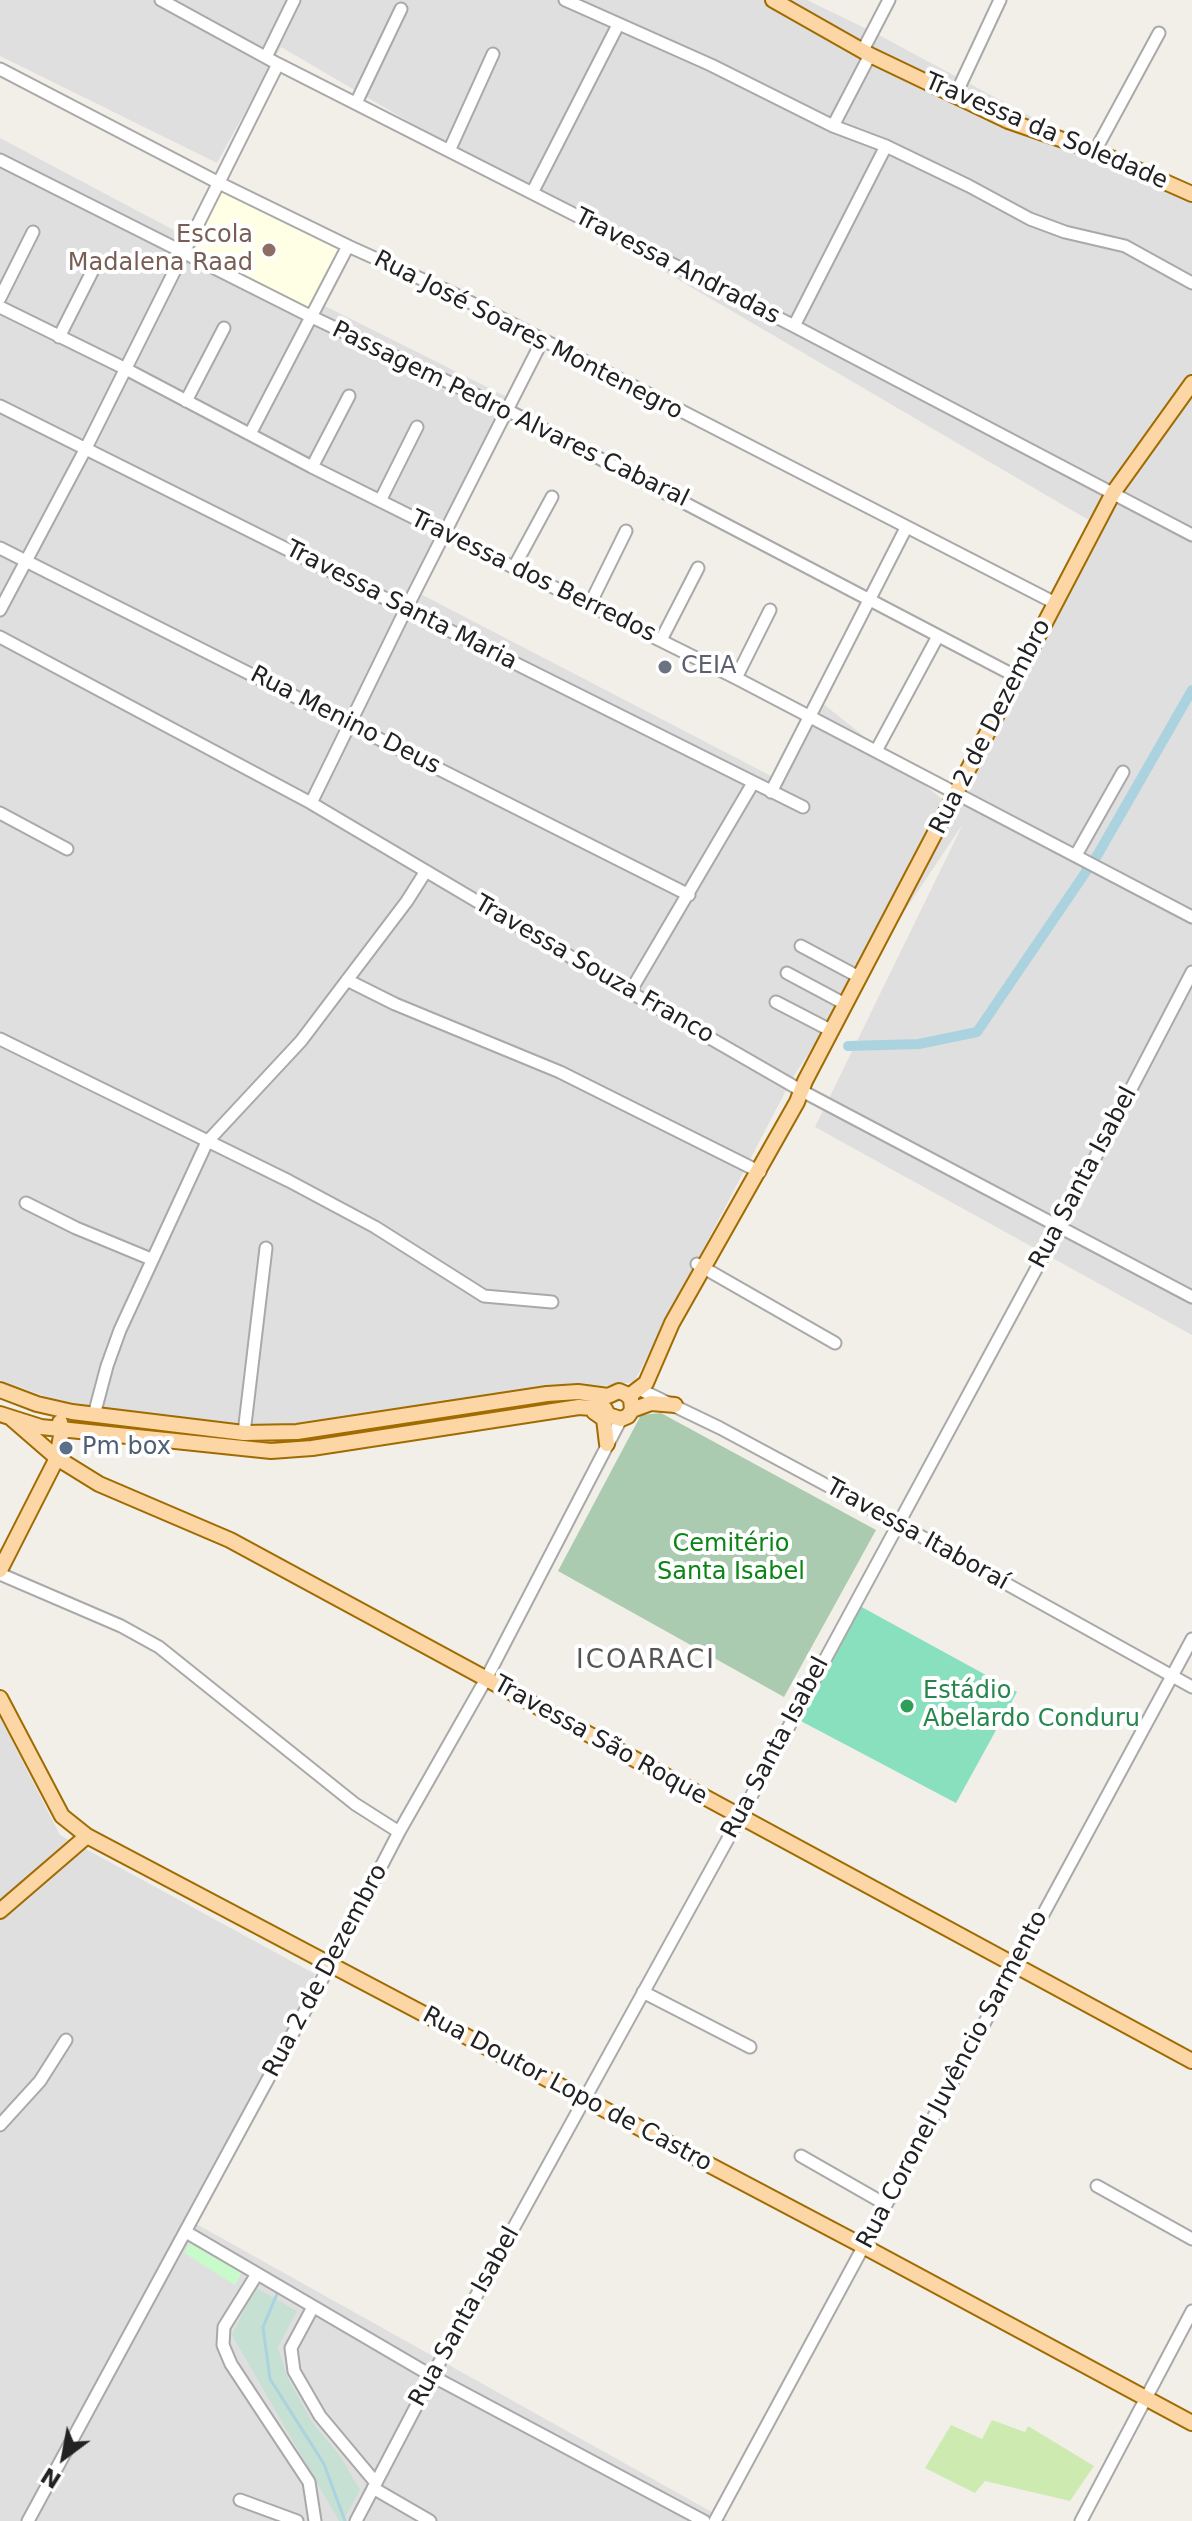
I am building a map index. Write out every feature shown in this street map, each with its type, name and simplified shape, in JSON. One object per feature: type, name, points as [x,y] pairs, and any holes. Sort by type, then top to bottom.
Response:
[{"type":"main road","name":"Travessa da Soledade","points":[[773,0],[867,53],[1008,121],[1095,151],[1192,194]]},
{"type":"main road","name":"Rua 2 de Dezembro","points":[[630,1404],[646,1383],[700,1266],[832,1031],[1113,493],[1192,383]]},
{"type":"main road","points":[[0,1390],[51,1408],[244,1433],[297,1432],[547,1394],[578,1392],[606,1402]]},
{"type":"main road","points":[[6,1417],[62,1430],[271,1451],[312,1448],[579,1407],[606,1402],[619,1391],[630,1404]]},
{"type":"main road","points":[[606,1402],[608,1415],[630,1404],[675,1405]]},
{"type":"main road","points":[[579,1407],[604,1419],[607,1444]]},
{"type":"main road","points":[[0,1572],[57,1458],[62,1430],[51,1408]]},
{"type":"main road","name":"Travessa São Roque","points":[[6,1417],[57,1458],[122,1496],[230,1540],[1192,2061]]},
{"type":"main road","name":"Rua Doutor Lopo de Castro","points":[[0,1698],[62,1816],[87,1836],[1192,2423]]},
{"type":"main road","points":[[0,1911],[87,1836]]},
{"type":"street","name":"Travessa Andradas","points":[[161,0],[278,64],[794,326],[1192,535]]},
{"type":"street","points":[[266,57],[294,0]]},
{"type":"street","points":[[565,0],[711,65],[833,126],[886,146],[1030,219],[1065,232],[1125,246],[1192,283]]},
{"type":"street","points":[[833,126],[889,0]]},
{"type":"street","points":[[955,96],[1000,0]]},
{"type":"street","points":[[356,103],[401,9]]},
{"type":"street","points":[[532,193],[618,25]]},
{"type":"street","points":[[1095,151],[1159,33]]},
{"type":"street","points":[[449,151],[493,54]]},
{"type":"street","points":[[0,610],[186,252],[278,64]]},
{"type":"street","name":"Rua José Soares Montenegro","points":[[0,69],[219,183],[448,291],[1055,603]]},
{"type":"street","points":[[794,326],[886,146]]},
{"type":"street","name":"Passagem Pedro Alvares Cabaral","points":[[0,160],[312,317],[507,410],[1017,677]]},
{"type":"street","points":[[0,298],[33,232]]},
{"type":"street","points":[[250,434],[348,246]]},
{"type":"street","points":[[59,337],[97,262]]},
{"type":"street","name":"Travessa dos Berredos","points":[[0,307],[312,467],[736,678],[1192,917]]},
{"type":"street","points":[[186,401],[224,328]]},
{"type":"street","points":[[311,803],[542,341]]},
{"type":"street","points":[[312,467],[349,396]]},
{"type":"street","name":"Travessa Santa Maria","points":[[0,406],[803,807]]},
{"type":"street","points":[[380,501],[417,427]]},
{"type":"street","points":[[514,567],[552,497]]},
{"type":"street","points":[[771,792],[906,528]]},
{"type":"street","points":[[590,604],[626,531]]},
{"type":"street","name":"Rua Menino Deus","points":[[0,548],[689,895]]},
{"type":"street","points":[[661,640],[698,568]]},
{"type":"street","points":[[736,678],[770,610]]},
{"type":"street","points":[[876,751],[938,636]]},
{"type":"street","name":"Travessa Souza Franco","points":[[0,637],[311,803],[630,992],[1192,1297]]},
{"type":"street","points":[[1076,855],[1123,772]]},
{"type":"street","points":[[630,992],[753,783]]},
{"type":"street","points":[[0,813],[67,849]]},
{"type":"street","points":[[94,1415],[120,1330],[207,1142],[301,1041],[407,901],[426,871]]},
{"type":"street","points":[[801,946],[859,977]]},
{"type":"street","name":"Rua Santa Isabel","points":[[356,2521],[432,2376],[740,1817],[1060,1225],[1192,972]]},
{"type":"street","points":[[787,973],[845,1004]]},
{"type":"street","points":[[347,980],[395,1004],[560,1072],[756,1170]]},
{"type":"street","points":[[776,1002],[832,1031]]},
{"type":"street","points":[[0,1039],[289,1181],[375,1227],[484,1296],[552,1302]]},
{"type":"street","points":[[26,1203],[151,1259]]},
{"type":"street","points":[[244,1433],[266,1248]]},
{"type":"street","points":[[700,1266],[835,1343]]},
{"type":"street","name":"Travessa Itaboraí","points":[[630,1404],[675,1405],[897,1523],[1192,1687]]},
{"type":"street","name":"Rua 2 de Dezembro","points":[[28,2521],[399,1832],[486,1679],[630,1404]]},
{"type":"street","points":[[0,1572],[121,1626],[159,1647],[355,1804],[399,1832]]},
{"type":"street","name":"Rua Coronel Juvêncio Sarmento","points":[[715,2521],[1192,1639]]},
{"type":"street","points":[[643,1992],[750,2047]]},
{"type":"street","points":[[0,2125],[40,2081],[66,2040]]},
{"type":"street","points":[[801,2156],[885,2204]]},
{"type":"street","points":[[1097,2186],[1192,2239]]},
{"type":"street","points":[[186,2232],[432,2376],[704,2521]]},
{"type":"street","points":[[257,2274],[224,2327],[223,2345],[231,2364],[309,2482],[315,2521]]},
{"type":"street","points":[[313,2307],[291,2348],[294,2371],[320,2416],[375,2485],[430,2521]]},
{"type":"street","points":[[1081,2521],[1192,2311]]},
{"type":"street","points":[[240,2500],[297,2521]]},
{"type":"shaded area","points":[[0,0],[807,0],[875,33],[1192,203],[1192,1335],[815,1127],[963,824],[793,1077],[634,1382],[320,1424],[237,1426],[61,1402],[0,1380],[0,138],[183,235],[507,397],[411,589],[775,778],[816,698],[957,811],[1104,529],[281,47],[217,163],[0,56]]},
{"type":"shaded area","name":"Escola Madalena Raad","points":[[222,191],[342,250],[310,309],[195,249]]},
{"type":"shaded area","points":[[0,1717],[60,1835],[315,1974],[191,2221],[728,2521],[0,2521]]},
{"type":"shaded area","points":[[255,2287],[297,2311],[278,2347],[287,2376],[312,2422],[340,2456],[360,2490],[343,2521],[339,2521],[232,2335]]},
{"type":"green space","name":"Cemitério Santa Isabel","points":[[661,1413],[876,1530],[784,1697],[558,1571],[641,1415]]},
{"type":"green space","name":"Estádio Abelardo Conduru","points":[[858,1605],[1017,1692],[956,1803],[797,1719]]},
{"type":"green space","points":[[192,2240],[244,2269],[235,2285],[184,2253]]},
{"type":"green space","points":[[992,2420],[1025,2432],[1028,2426],[1094,2466],[1070,2501],[985,2481],[975,2493],[925,2468],[951,2425],[982,2439]]},
{"type":"waterway","points":[[848,1046],[919,1044],[977,1032],[1098,854],[1192,690]]},
{"type":"waterway","points":[[277,2294],[263,2327],[270,2379],[324,2464],[345,2521]]},
{"type":"place","name":"Escola Madalena Raad","points":[[269,250]]},
{"type":"place","name":"CEIA","points":[[665,667]]},
{"type":"place","name":"Pm box","points":[[66,1448]]},
{"type":"place","name":"Estádio Abelardo Conduru","points":[[907,1706]]},
{"type":"district","name":"ICOARACI","points":[[646,1661]]}]
